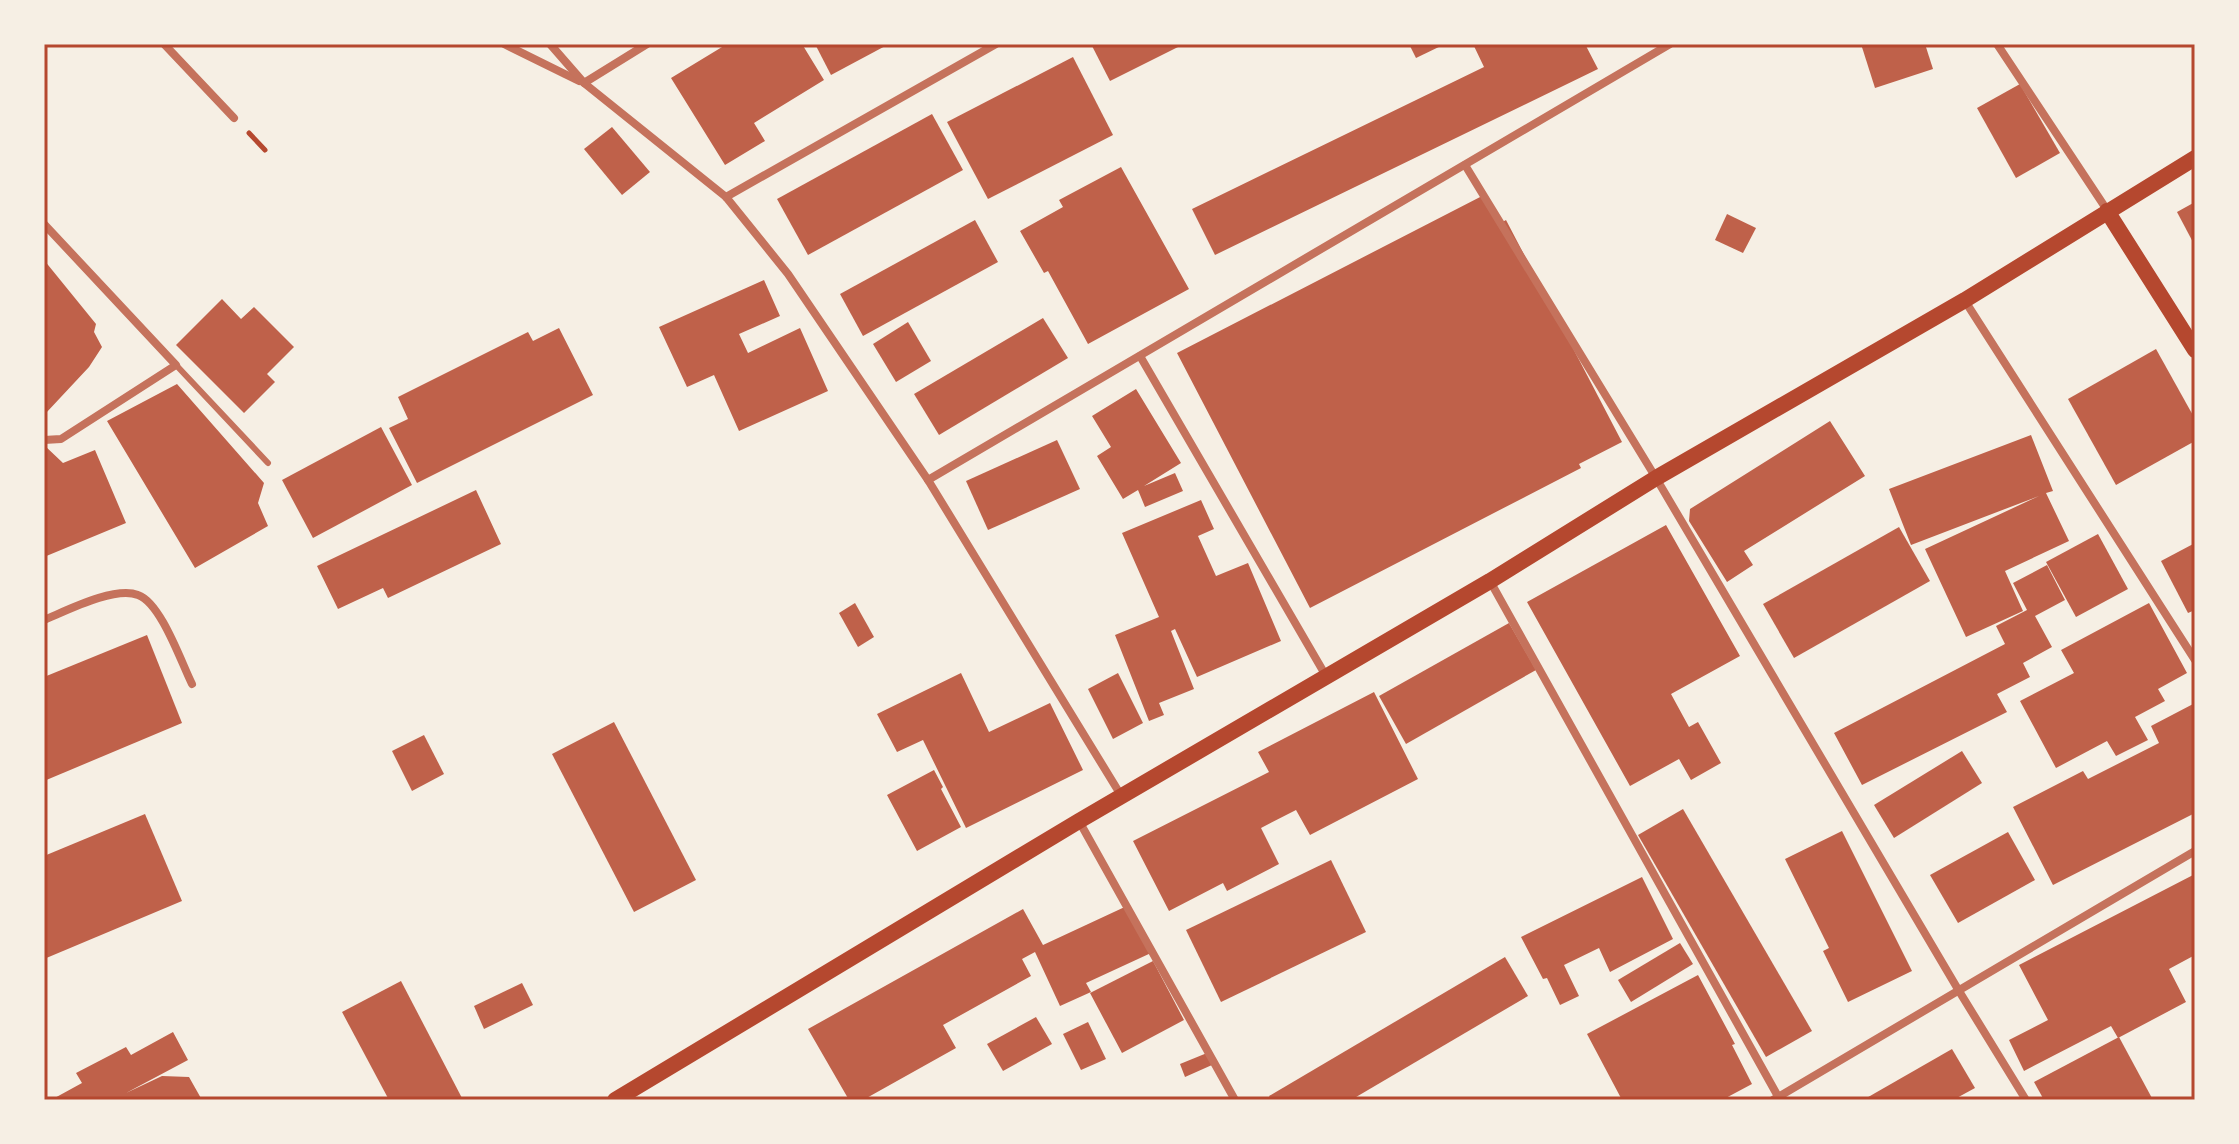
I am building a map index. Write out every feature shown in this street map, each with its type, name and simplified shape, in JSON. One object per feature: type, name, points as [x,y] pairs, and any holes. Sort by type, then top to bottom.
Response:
[{"type":"main road","points":[[615,1100],[1079,821],[1490,581],[1656,478],[1965,300],[2195,158]]},
{"type":"main road","points":[[2107,211],[2195,350]]},
{"type":"street","points":[[164,44],[234,118]]},
{"type":"street","points":[[504,44],[584,83]]},
{"type":"street","points":[[550,44],[584,83],[726,197],[788,274],[928,480],[1123,797]]},
{"type":"street","points":[[584,83],[647,44]]},
{"type":"street","points":[[726,197],[996,44]]},
{"type":"street","points":[[928,480],[1670,44]]},
{"type":"street","points":[[1997,44],[2107,211]]},
{"type":"street","points":[[1465,165],[1656,478],[2026,1100]]},
{"type":"street","points":[[44,224],[176,365],[61,439],[44,440]]},
{"type":"street","points":[[1965,300],[2195,660]]},
{"type":"street","points":[[1140,356],[1326,676]]},
{"type":"street","points":[[1490,581],[1777,1099],[2195,851]]},
{"type":"street","points":[[44,620],[88,601],[116,594],[138,595],[155,608],[192,684]]},
{"type":"street","points":[[1079,821],[1235,1100]]},
{"type":"lane","points":[[176,365],[268,463]]},
{"type":"building","points":[[727,44],[802,44],[824,80],[754,123],[765,141],[725,165],[671,78]]},
{"type":"building","points":[[815,44],[889,44],[831,75]]},
{"type":"building","points":[[1091,44],[1184,44],[1110,81]]},
{"type":"building","points":[[1409,44],[1445,44],[1416,58]]},
{"type":"building","points":[[1473,44],[1585,44],[1598,69],[1215,255],[1192,209],[1484,67]]},
{"type":"building","points":[[1861,44],[1925,44],[1933,69],[1875,88]]},
{"type":"building","points":[[1073,57],[1113,135],[988,199],[947,122]]},
{"type":"building","points":[[2020,84],[2060,153],[2016,178],[1977,108]]},
{"type":"building","points":[[932,114],[963,170],[808,255],[777,199]]},
{"type":"building","points":[[612,127],[650,172],[622,195],[584,149]]},
{"type":"building","points":[[1121,167],[1189,289],[1088,344],[1048,271],[1044,273],[1020,231],[1063,207],[1059,200]]},
{"type":"building","points":[[1484,195],[1499,224],[1506,220],[1622,442],[1579,464],[1581,468],[1310,608],[1177,353]]},
{"type":"building","points":[[2195,202],[2195,246],[2177,212]]},
{"type":"building","points":[[1727,214],[1756,228],[1743,253],[1715,240]]},
{"type":"building","points":[[975,220],[998,262],[863,336],[840,294]]},
{"type":"building","points":[[44,260],[96,324],[94,332],[102,347],[89,367],[46,413],[44,412]]},
{"type":"building","points":[[764,280],[780,316],[739,334],[748,353],[800,328],[828,391],[739,431],[714,375],[687,387],[659,327]]},
{"type":"building","points":[[222,299],[241,319],[254,307],[294,347],[267,374],[275,382],[244,413],[176,345]]},
{"type":"building","points":[[1043,318],[1068,358],[939,435],[914,394]]},
{"type":"building","points":[[908,322],[931,361],[896,382],[873,344]]},
{"type":"building","points":[[559,328],[593,395],[417,483],[389,428],[408,419],[398,397],[528,332],[533,341]]},
{"type":"building","points":[[2156,349],[2195,419],[2195,441],[2116,485],[2068,399]]},
{"type":"building","points":[[177,384],[264,483],[258,503],[268,526],[195,568],[107,421]]},
{"type":"building","points":[[1136,389],[1181,463],[1144,486],[1175,473],[1183,491],[1145,507],[1138,490],[1123,499],[1097,456],[1111,447],[1092,416]]},
{"type":"building","points":[[1830,421],[1865,476],[1744,551],[1753,565],[1727,582],[1689,521],[1690,509]]},
{"type":"building","points":[[381,427],[412,485],[313,538],[282,480]]},
{"type":"building","points":[[2031,435],[2053,491],[2046,493],[2069,541],[2005,571],[2023,611],[1966,637],[1925,549],[2039,496],[1911,545],[1889,489]]},
{"type":"building","points":[[1057,440],[1080,489],[988,530],[966,481]]},
{"type":"building","points":[[44,445],[63,463],[95,450],[126,523],[44,557]]},
{"type":"building","points":[[476,490],[501,544],[388,598],[383,588],[338,609],[317,566]]},
{"type":"building","points":[[1201,500],[1214,529],[1198,536],[1216,576],[1248,563],[1281,641],[1197,677],[1175,629],[1171,631],[1194,689],[1159,703],[1164,715],[1149,721],[1115,635],[1159,617],[1122,533]]},
{"type":"building","points":[[1666,525],[1740,656],[1671,694],[1689,727],[1698,722],[1721,763],[1691,780],[1679,759],[1630,786],[1527,602]]},
{"type":"building","points":[[1899,527],[1930,581],[1794,658],[1763,604]]},
{"type":"building","points":[[2098,534],[2128,589],[2076,617],[2046,562]]},
{"type":"building","points":[[2195,543],[2195,610],[2188,613],[2161,561]]},
{"type":"building","points":[[2047,565],[2065,600],[2035,616],[2052,647],[2023,663],[2030,677],[1997,694],[2007,712],[1862,785],[1834,733],[2005,644],[1996,626],[2027,610],[2013,583]]},
{"type":"building","points":[[855,603],[874,637],[858,647],[839,613]]},
{"type":"building","points":[[2149,603],[2187,673],[2158,689],[2165,701],[2135,717],[2148,740],[2116,756],[2107,741],[2056,768],[2020,701],[2074,673],[2061,650]]},
{"type":"building","points":[[1509,623],[1536,670],[1406,744],[1379,696]]},
{"type":"building","points":[[147,635],[182,723],[44,781],[44,677]]},
{"type":"building","points":[[961,673],[989,732],[1050,703],[1083,770],[966,828],[923,740],[897,752],[877,714]]},
{"type":"building","points":[[1118,673],[1143,723],[1113,739],[1088,689]]},
{"type":"building","points":[[1374,692],[1418,779],[1310,835],[1296,810],[1261,828],[1279,864],[1227,891],[1223,883],[1169,911],[1133,841],[1269,772],[1258,752]]},
{"type":"building","points":[[2195,703],[2195,813],[2053,885],[2013,807],[2083,771],[2088,779],[2159,743],[2151,726]]},
{"type":"building","points":[[614,722],[696,880],[634,912],[552,754]]},
{"type":"building","points":[[424,735],[444,774],[412,791],[392,751]]},
{"type":"building","points":[[1962,751],[1982,783],[1894,838],[1874,805]]},
{"type":"building","points":[[934,770],[961,827],[917,851],[887,795]]},
{"type":"building","points":[[1683,809],[1812,1031],[1766,1057],[1638,835]]},
{"type":"building","points":[[145,814],[182,901],[44,959],[44,856]]},
{"type":"building","points":[[1842,831],[1912,971],[1848,1002],[1823,951],[1829,948],[1785,859]]},
{"type":"building","points":[[2008,832],[2035,880],[1958,923],[1930,875]]},
{"type":"building","points":[[1331,860],[1366,932],[1221,1002],[1186,930]]},
{"type":"building","points":[[2195,874],[2195,955],[2169,969],[2186,1002],[2118,1038],[2111,1026],[2024,1071],[2009,1040],[2048,1020],[2019,965]]},
{"type":"building","points":[[1642,877],[1673,939],[1610,972],[1599,948],[1564,965],[1579,996],[1560,1005],[1521,937]]},
{"type":"building","points":[[1129,905],[1151,953],[1086,983],[1091,992],[1060,1006],[1035,952],[1022,959],[1031,976],[943,1025],[956,1048],[863,1100],[849,1100],[808,1029],[1023,909],[1043,945]]},
{"type":"building","points":[[1680,943],[1693,964],[1631,1002],[1618,980]]},
{"type":"building","points":[[1505,957],[1528,996],[1351,1100],[1271,1100],[1269,1096]]},
{"type":"building","points":[[1153,961],[1184,1020],[1122,1053],[1090,993]]},
{"type":"building","points":[[1698,975],[1735,1044],[1732,1045],[1752,1084],[1722,1100],[1622,1100],[1587,1034]]},
{"type":"building","points":[[401,981],[463,1100],[389,1100],[342,1012]]},
{"type":"building","points":[[522,983],[533,1005],[484,1029],[474,1006]]},
{"type":"building","points":[[1036,1017],[1052,1044],[1003,1071],[987,1044]]},
{"type":"building","points":[[1088,1022],[1106,1059],[1081,1070],[1063,1034]]},
{"type":"building","points":[[173,1032],[188,1060],[126,1093],[162,1076],[189,1077],[202,1100],[51,1100],[82,1083],[76,1073],[126,1047],[131,1055]]},
{"type":"building","points":[[2119,1037],[2153,1100],[2044,1100],[2034,1082]]},
{"type":"building","points":[[1952,1049],[1975,1088],[1953,1100],[1863,1100]]},
{"type":"building","points":[[1207,1053],[1212,1065],[1185,1077],[1180,1064]]}]
